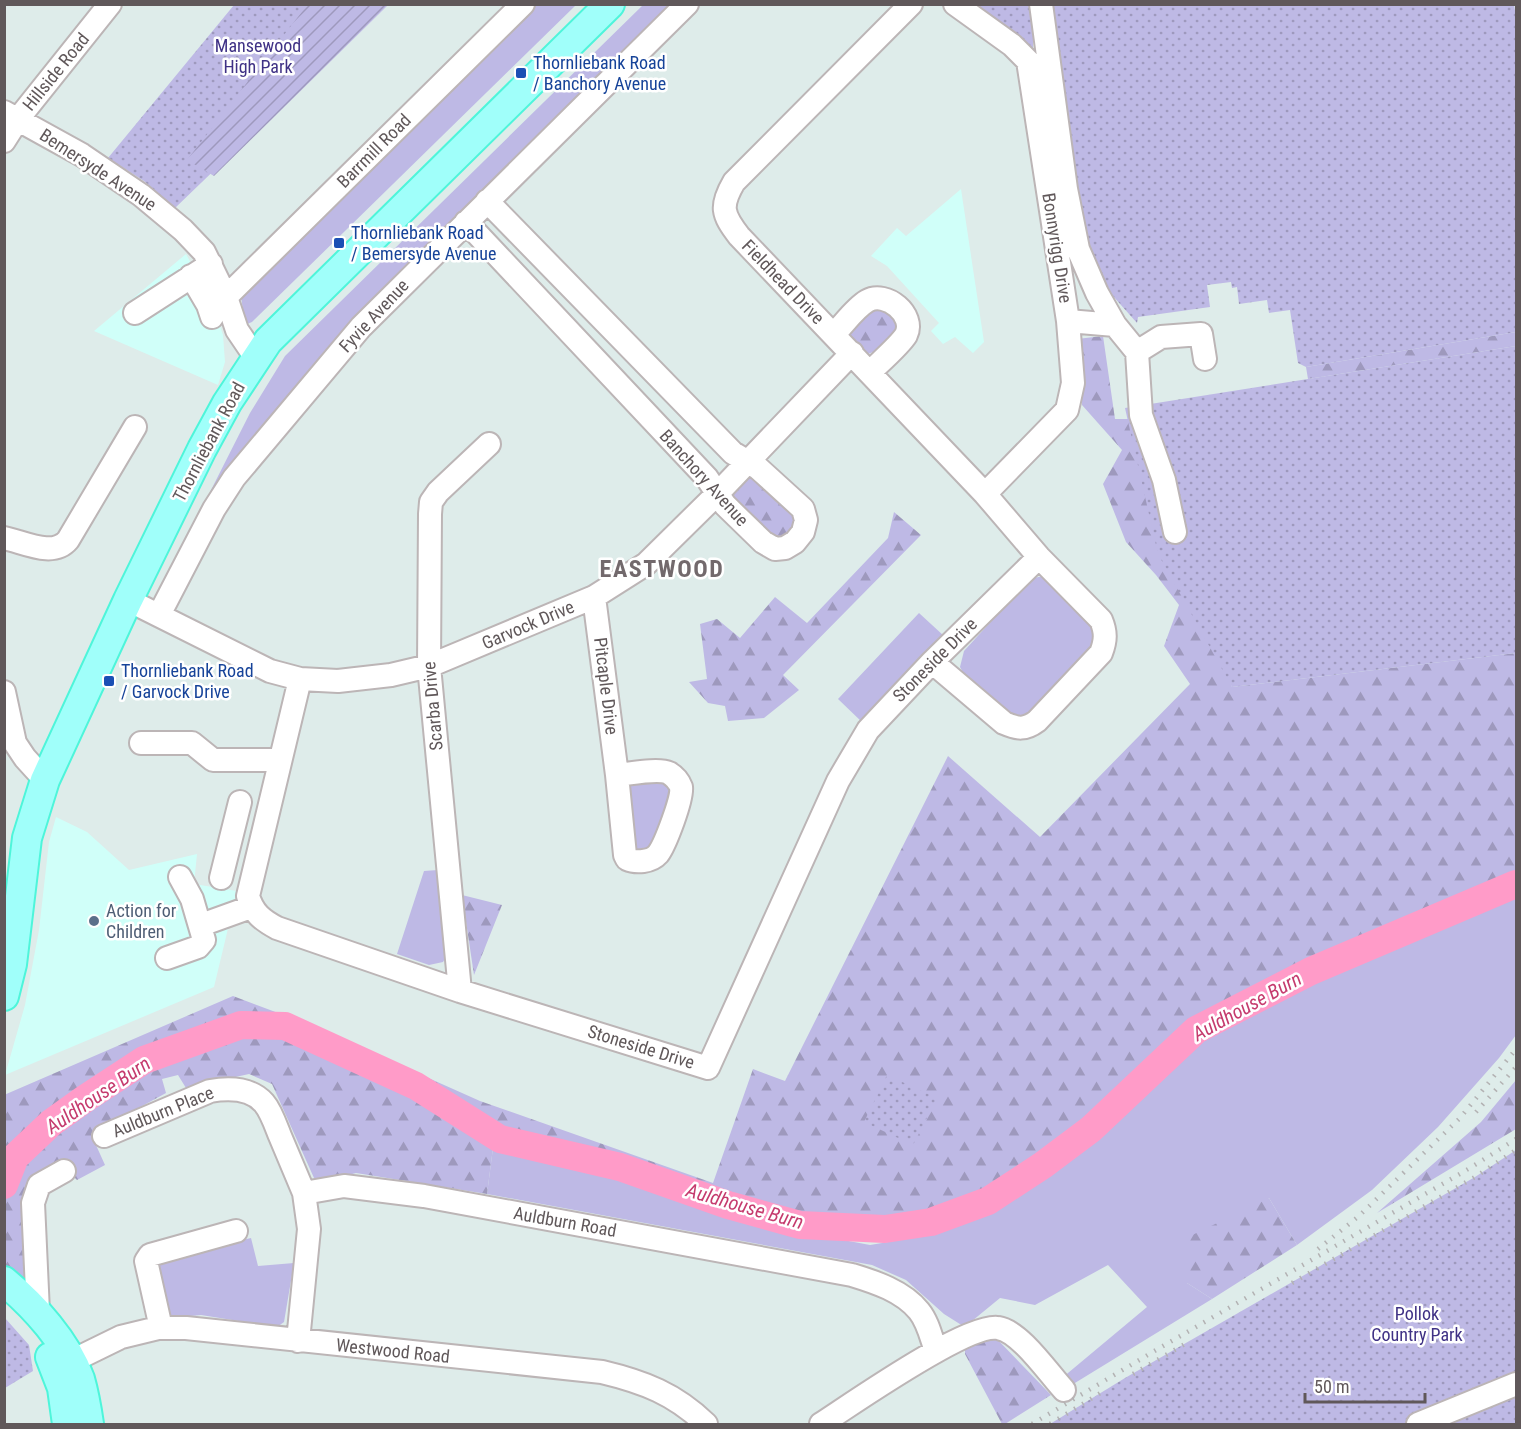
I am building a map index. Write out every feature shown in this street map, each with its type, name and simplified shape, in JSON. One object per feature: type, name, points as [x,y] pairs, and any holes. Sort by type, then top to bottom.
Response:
[{"type":"main road","name":"Thornliebank Road","points":[[4,996],[12,964],[13,890],[45,780],[128,600],[206,442],[255,358],[268,341],[610,4]]},
{"type":"main road","points":[[15,1298],[33,1331],[63,1365],[80,1379],[89,1425]]},
{"type":"main road","points":[[63,1365],[62,1388],[68,1425]]},
{"type":"street","name":"Hillside Road","points":[[4,141],[11,116],[110,4]]},
{"type":"street","name":"Barrmill Road","points":[[226,297],[523,4]]},
{"type":"street","name":"Fyvie Avenue","points":[[159,615],[214,509],[234,478],[361,327],[687,4]]},
{"type":"street","name":"Fieldhead Drive","points":[[911,4],[734,182],[725,199],[724,207],[727,220],[740,236],[985,494],[1039,557],[1101,620],[1106,631],[1105,644],[1101,653],[1028,728],[1016,728],[1004,723],[932,662]]},
{"type":"street","name":"Bonnyrigg Drive","points":[[955,4],[1012,45],[1028,61],[1068,321],[1073,383],[1067,410],[985,494]]},
{"type":"street","points":[[1041,4],[1066,189],[1078,249],[1096,293],[1115,325],[1137,352],[1141,415],[1164,480],[1175,532]]},
{"type":"street","name":"Bemersyde Avenue","points":[[11,116],[82,155],[141,195],[182,229],[204,252],[211,264],[226,297],[229,312],[237,330],[255,358]]},
{"type":"street","name":"Banchory Avenue","points":[[466,222],[707,478],[725,505],[763,542],[775,549],[785,548],[803,532],[806,520],[803,509],[758,468],[733,453],[487,201]]},
{"type":"street","points":[[135,313],[211,264]]},
{"type":"street","points":[[191,276],[208,305],[212,317]]},
{"type":"street","points":[[834,334],[867,301],[877,297],[888,300],[900,308],[906,316],[908,327],[906,336],[870,372]]},
{"type":"street","points":[[1068,321],[1115,325]]},
{"type":"street","points":[[1137,352],[1161,337],[1202,334],[1205,359]]},
{"type":"street","name":"Garvock Drive","points":[[128,600],[270,671],[300,680],[338,681],[391,675],[429,666],[594,597],[646,564],[717,494],[852,353]]},
{"type":"street","points":[[4,538],[47,549],[64,544],[134,427]]},
{"type":"street","name":"Scarba Drive","points":[[460,991],[429,666],[431,502],[438,492],[489,444]]},
{"type":"street","name":"Stoneside Drive","points":[[251,907],[261,919],[277,928],[460,991],[708,1068],[838,781],[871,725],[1039,557]]},
{"type":"street","name":"Pitcaple Drive","points":[[594,597],[617,775]]},
{"type":"street","points":[[201,926],[251,907],[248,896],[258,849],[300,680]]},
{"type":"street","points":[[4,692],[15,743],[45,780]]},
{"type":"street","points":[[141,743],[192,743],[213,760],[280,760]]},
{"type":"street","points":[[221,878],[240,802]]},
{"type":"street","points":[[231,842],[258,849]]},
{"type":"street","points":[[167,958],[198,947],[204,940],[192,900],[180,877]]},
{"type":"street","name":"Auldburn Place","points":[[104,1136],[210,1091],[240,1090],[264,1102],[304,1193]]},
{"type":"street","points":[[15,1298],[33,1203],[39,1185],[64,1171]]},
{"type":"street","name":"Auldburn Road","points":[[304,1193],[344,1186],[413,1194],[852,1275],[880,1284],[903,1296],[919,1310],[927,1324],[936,1351]]},
{"type":"street","points":[[298,1341],[309,1228],[304,1193]]},
{"type":"street","points":[[160,1328],[146,1261],[150,1255],[236,1230]]},
{"type":"street","name":"Westwood Road","points":[[63,1365],[121,1337],[160,1328],[186,1328],[602,1372],[634,1380],[668,1394],[692,1411],[706,1425]]},
{"type":"street","points":[[821,1425],[936,1351],[976,1331],[998,1328],[1016,1335],[1064,1390]]},
{"type":"street","points":[[1418,1425],[1516,1384]]},
{"type":"shaded area","points":[[961,189],[984,342],[973,353],[955,337],[943,344],[931,331],[939,323],[887,266],[871,256],[897,228],[906,236]]},
{"type":"shaded area","points":[[186,254],[211,300],[223,335],[225,362],[218,385],[94,331]]},
{"type":"shaded area","points":[[56,817],[87,832],[129,870],[197,854],[194,884],[237,891],[214,987],[5,1075],[25,1005],[39,930],[49,842]]},
{"type":"green space","points":[[308,4],[388,5],[214,176],[187,160]]},
{"type":"green space","name":"Mansewood High Park","points":[[234,5],[386,5],[175,208],[144,181],[108,158]]},
{"type":"green space","points":[[535,5],[576,5],[252,322],[247,324],[244,320],[241,295],[479,57]]},
{"type":"green space","points":[[643,5],[678,5],[324,355],[210,492],[250,413],[285,356]]},
{"type":"green space","points":[[972,5],[1033,5],[1033,50]]},
{"type":"green space","points":[[1050,5],[1514,5],[1516,16],[1516,332],[1306,367],[1298,363],[1290,310],[1269,313],[1267,300],[1239,304],[1237,287],[1232,288],[1231,282],[1207,285],[1210,307],[1138,317],[1137,323],[1088,268]]},
{"type":"green space","points":[[874,307],[891,314],[897,323],[886,343],[866,355],[851,340],[850,330]]},
{"type":"green space","points":[[1516,332],[1516,346],[1308,379],[1306,367]]},
{"type":"green space","points":[[1103,336],[1115,419],[1132,419],[1232,687],[1516,653],[1516,881],[1293,974],[1191,1028],[1097,1113],[1011,1177],[940,1209],[874,1221],[790,1217],[489,1123],[413,1080],[304,1028],[305,1023],[480,1101],[713,1183],[753,1069],[785,1081],[948,756],[1040,837],[1190,684],[1164,646],[1179,605],[1126,542],[1103,484],[1122,450],[1082,405],[1077,339]]},
{"type":"green space","points":[[1516,346],[1516,653],[1232,687],[1158,554],[1125,408]]},
{"type":"green space","points":[[747,479],[755,479],[796,520],[799,529],[776,543],[734,504],[733,494]]},
{"type":"green space","points":[[894,512],[921,535],[783,675],[799,690],[764,718],[728,721],[725,706],[708,703],[689,682],[707,679],[700,624],[717,619],[740,638],[775,597],[807,623],[888,538]]},
{"type":"green space","points":[[1047,575],[1094,629],[1092,645],[1028,716],[1018,720],[966,678],[960,667],[964,651],[1030,579]]},
{"type":"green space","points":[[919,613],[944,636],[863,723],[838,699]]},
{"type":"green space","points":[[661,780],[673,789],[654,848],[635,851],[628,788],[631,784]]},
{"type":"green space","points":[[438,870],[449,952],[443,962],[429,965],[397,954],[424,871]]},
{"type":"green space","points":[[1516,893],[1516,1035],[1499,1058],[1438,1127],[1372,1190],[1297,1245],[1269,1198],[1187,1283],[1212,1299],[1070,1386],[1062,1378],[1147,1307],[1108,1265],[1035,1305],[1000,1298],[963,1326],[944,1314],[906,1280],[872,1265],[487,1194],[494,1140],[538,1155],[652,1187],[774,1227],[870,1245],[930,1235],[1093,1133],[1201,1039],[1313,977]]},
{"type":"green space","points":[[462,895],[502,905],[474,975]]},
{"type":"green space","points":[[233,996],[289,1017],[286,1035],[409,1092],[494,1140],[487,1194],[356,1173],[330,1180],[314,1178],[272,1084],[249,1074],[186,1088],[178,1075],[162,1079],[166,1093],[91,1134],[105,1165],[77,1180],[59,1162],[39,1176],[32,1293],[5,1270],[4,1095]]},
{"type":"green space","points":[[887,1075],[937,1098],[913,1145],[864,1122]]},
{"type":"green space","points":[[1516,1080],[1516,1129],[1377,1213],[1481,1122]]},
{"type":"green space","name":"Pollok Country Park","points":[[1516,1150],[1516,1424],[1050,1424],[1125,1378],[1475,1177]]},
{"type":"green space","points":[[1269,1198],[1297,1245],[1212,1299],[1187,1283],[1184,1239]]},
{"type":"green space","points":[[251,1238],[258,1266],[294,1263],[284,1322],[277,1327],[201,1315],[149,1320],[157,1260]]},
{"type":"green space","points":[[5,1318],[29,1345],[33,1371],[5,1388]]},
{"type":"green space","points":[[995,1337],[1051,1395],[1005,1424],[1002,1424],[965,1354],[965,1348]]},
{"type":"waterway","name":"Auldhouse Burn","points":[[4,1185],[15,1157],[51,1123],[144,1060],[241,1025],[285,1026],[416,1086],[500,1139],[620,1167],[728,1205],[800,1225],[885,1229],[931,1222],[988,1201],[1043,1165],[1091,1129],[1196,1030],[1311,971],[1516,884]]},
{"type":"railway","points":[[1318,1249],[1359,1216],[1460,1118],[1516,1049]]},
{"type":"railway","points":[[1476,1112],[1516,1067]]},
{"type":"railway","points":[[1032,1424],[1516,1139]]},
{"type":"railway","points":[[1292,1283],[1475,1177],[1516,1150]]},
{"type":"railway","points":[[1133,1374],[1190,1341]]},
{"type":"railway","points":[[1050,1424],[1102,1392]]},
{"type":"place","name":"Thornliebank Road / Banchory Avenue","points":[[521,73]]},
{"type":"place","name":"Thornliebank Road / Bemersyde Avenue","points":[[339,243]]},
{"type":"place","name":"Thornliebank Road / Garvock Drive","points":[[109,681]]},
{"type":"place","name":"Action for Children","points":[[94,921]]},
{"type":"district","name":"EASTWOOD","points":[[662,569]]}]
